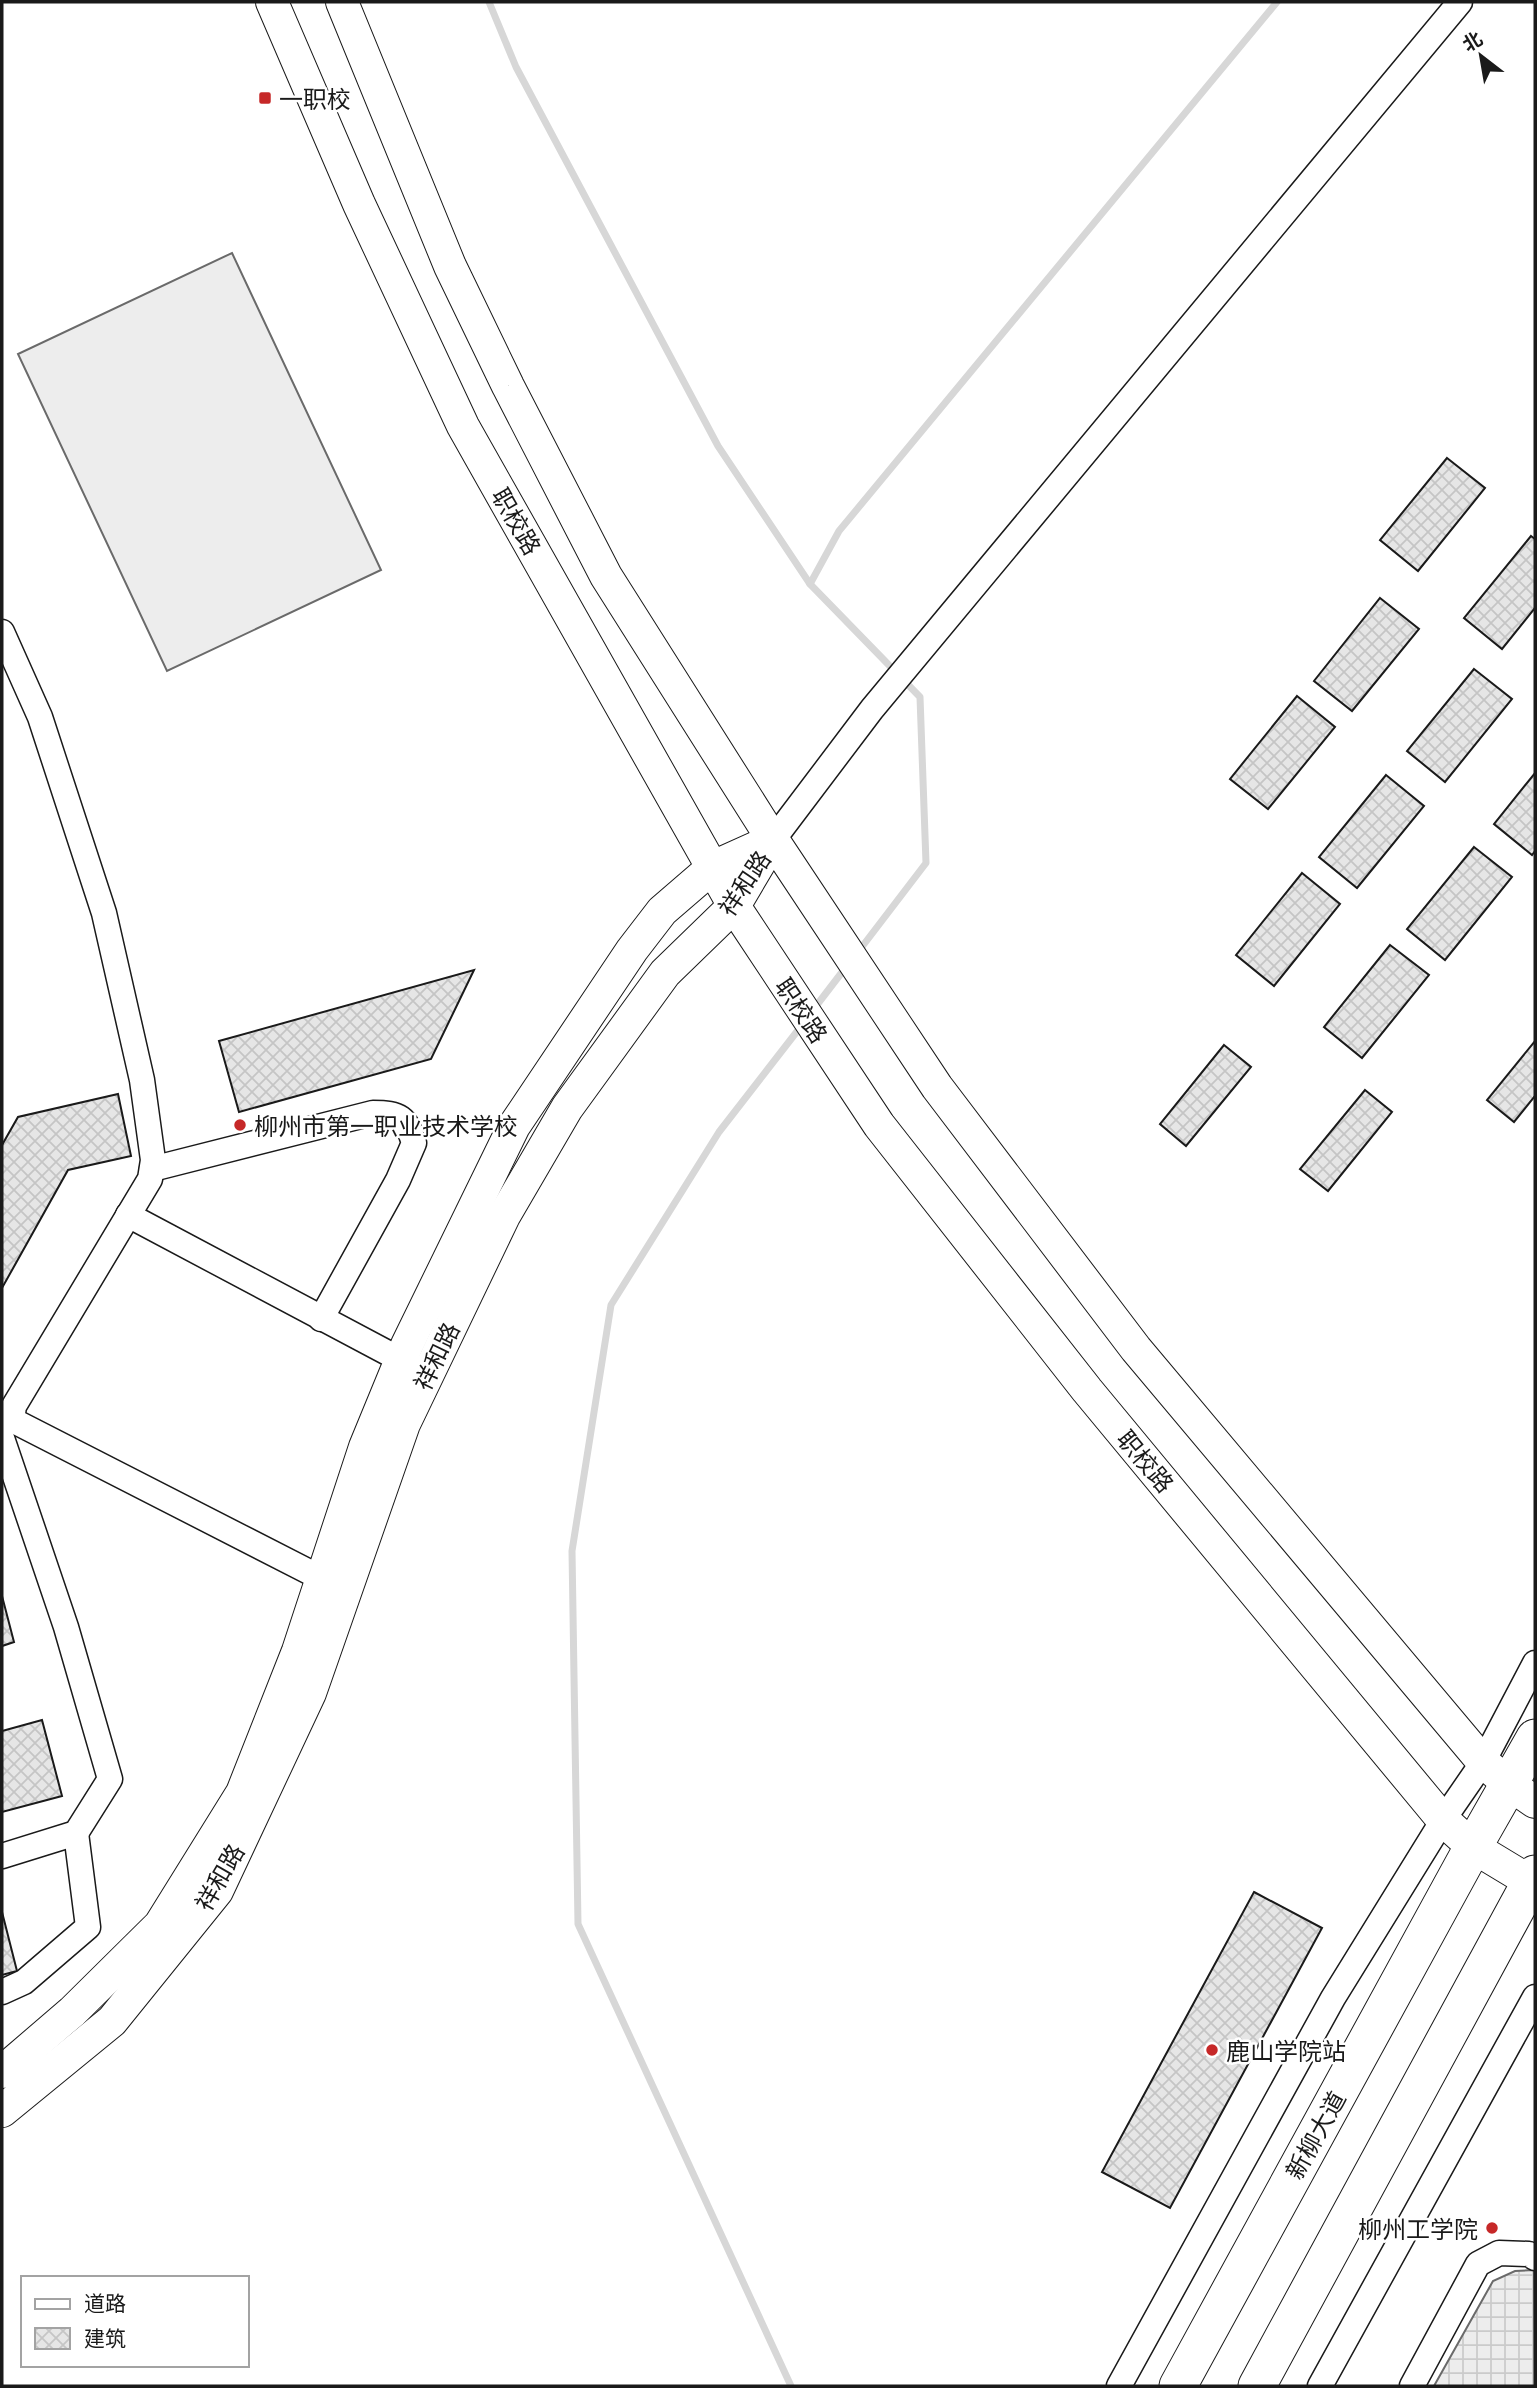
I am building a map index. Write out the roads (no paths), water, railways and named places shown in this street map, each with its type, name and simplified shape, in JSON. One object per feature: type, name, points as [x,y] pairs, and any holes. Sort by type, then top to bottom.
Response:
[{"type":"highway","name":"新柳大道","points":[[1178,2386],[1535,1738]]},
{"type":"highway","points":[[1257,2386],[1533,1878]]},
{"type":"main road","name":"职校路","points":[[272,2],[359,204],[463,425],[734,906],[879,1125],[1087,1390],[1443,1820],[1473,1847],[1533,1878]]},
{"type":"main road","points":[[342,2],[450,266],[508,386],[606,576],[843,948],[937,1087],[1136,1349],[1509,1783]]},
{"type":"main road","name":"祥和路","points":[[2,2072],[72,2012],[160,1925],[242,1793],[298,1651],[365,1447],[401,1360],[514,1126],[632,950],[662,911],[713,866],[773,840]]},
{"type":"main road","name":"祥和路","points":[[2,2111],[112,2021],[217,1891],[310,1693],[404,1423],[504,1216],[567,1108],[665,973],[734,906],[773,840]]},
{"type":"street","points":[[773,840],[873,709],[1460,2]]},
{"type":"street","points":[[2,632],[40,717],[104,913],[142,1080],[153,1160],[150,1179],[14,1406],[5,1432],[110,1779],[76,1833],[88,1927],[24,1982],[2,1992]]},
{"type":"street","points":[[152,1169],[373,1113],[393,1113],[408,1123],[414,1143],[398,1180],[321,1319]]},
{"type":"street","points":[[128,1215],[401,1360]]},
{"type":"street","points":[[5,1432],[321,1578]]},
{"type":"street","points":[[1119,2386],[1333,1998],[1443,1820],[1509,1783],[1535,1663]]},
{"type":"street","points":[[2,1856],[76,1833]]},
{"type":"street","points":[[1320,2386],[1535,1997]]},
{"type":"street","points":[[1412,2386],[1478,2264],[1499,2253],[1529,2255],[1535,2258]]},
{"type":"waterway","points":[[489,2],[516,67],[718,446],[810,584],[920,697],[926,863],[858,952]]},
{"type":"waterway","points":[[810,584],[839,531],[1277,2]]},
{"type":"waterway","points":[[813,1010],[846,967]]},
{"type":"waterway","points":[[791,2386],[578,1924],[572,1551],[611,1305],[719,1132],[802,1025]]},
{"type":"place","name":"一职校","points":[[265,98]]},
{"type":"place","name":"柳州市第一职业技术学校","points":[[240,1125]]},
{"type":"place","name":"鹿山学院站","points":[[1212,2050]]},
{"type":"place","name":"柳州工学院","points":[[1492,2228]]}]
